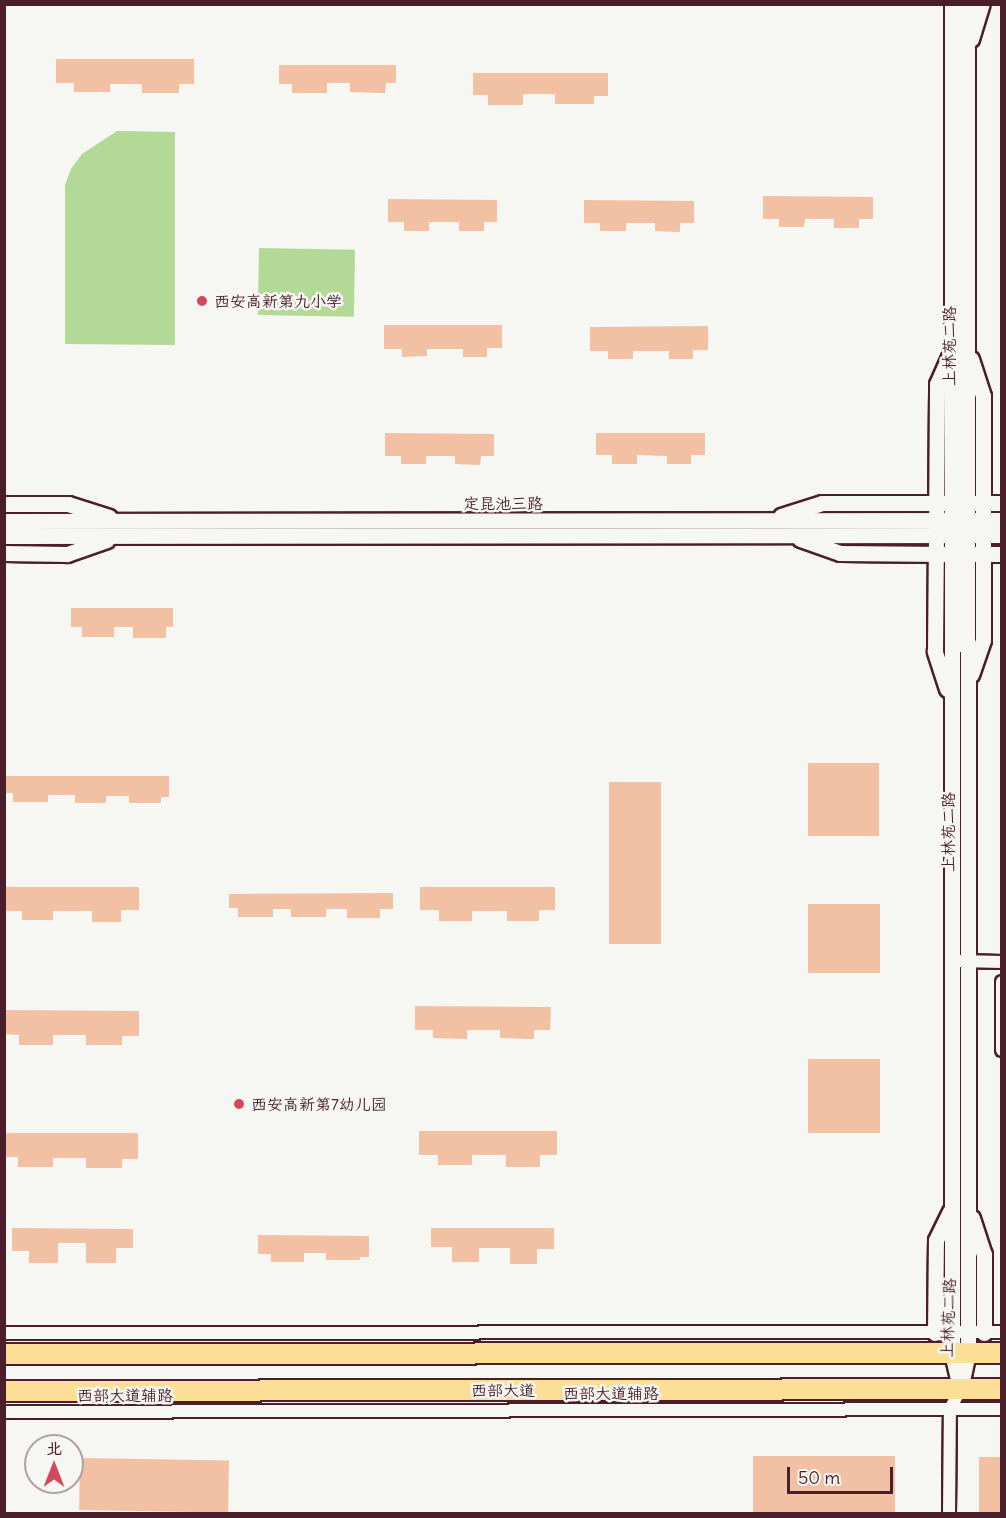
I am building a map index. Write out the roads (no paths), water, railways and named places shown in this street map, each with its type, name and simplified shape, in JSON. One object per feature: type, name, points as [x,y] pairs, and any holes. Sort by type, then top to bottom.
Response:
[{"type":"main road","points":[[4,1354],[1002,1353]]},
{"type":"main road","name":"西部大道","points":[[4,1391],[1002,1389]]},
{"type":"street","points":[[941,4],[959,48]]},
{"type":"street","name":"上林苑二路","points":[[951,503],[967,348],[959,48],[952,4]]},
{"type":"street","name":"上林苑二路","points":[[959,961],[967,688],[959,554],[951,528],[951,352],[959,48],[967,4]]},
{"type":"street","points":[[959,48],[982,4]]},
{"type":"street","points":[[967,348],[983,396],[983,640],[967,688]]},
{"type":"street","points":[[765,521],[822,503],[1002,503]]},
{"type":"street","points":[[951,503],[951,528],[936,554],[935,651],[951,704]]},
{"type":"street","points":[[4,504],[68,504],[121,528]]},
{"type":"street","name":"定昆池三路","points":[[983,528],[1002,520]]},
{"type":"street","name":"定昆池三路","points":[[4,521],[121,528],[789,535],[951,528]]},
{"type":"street","name":"定昆池三路","points":[[4,536],[121,528],[765,521],[983,528],[1002,535]]},
{"type":"street","points":[[4,553],[67,554],[121,528]]},
{"type":"street","points":[[789,535],[840,553],[1002,554]]},
{"type":"street","name":"上林苑二路","points":[[959,554],[951,704],[959,961],[960,1390]]},
{"type":"street","points":[[959,961],[1002,962]]},
{"type":"street","points":[[1002,982],[1002,1050]]},
{"type":"street","points":[[934,1333],[936,1240],[960,1205],[984,1254],[984,1333]]},
{"type":"street","points":[[4,1333],[1002,1332]]},
{"type":"street","points":[[950,1514],[950,1409],[960,1390]]},
{"type":"street","name":"西部大道辅路","points":[[4,1412],[1002,1409]]},
{"type":"place","name":"西安高新第九小学","points":[[202,301]]},
{"type":"place","name":"西安高新第7幼儿园","points":[[239,1104]]}]
